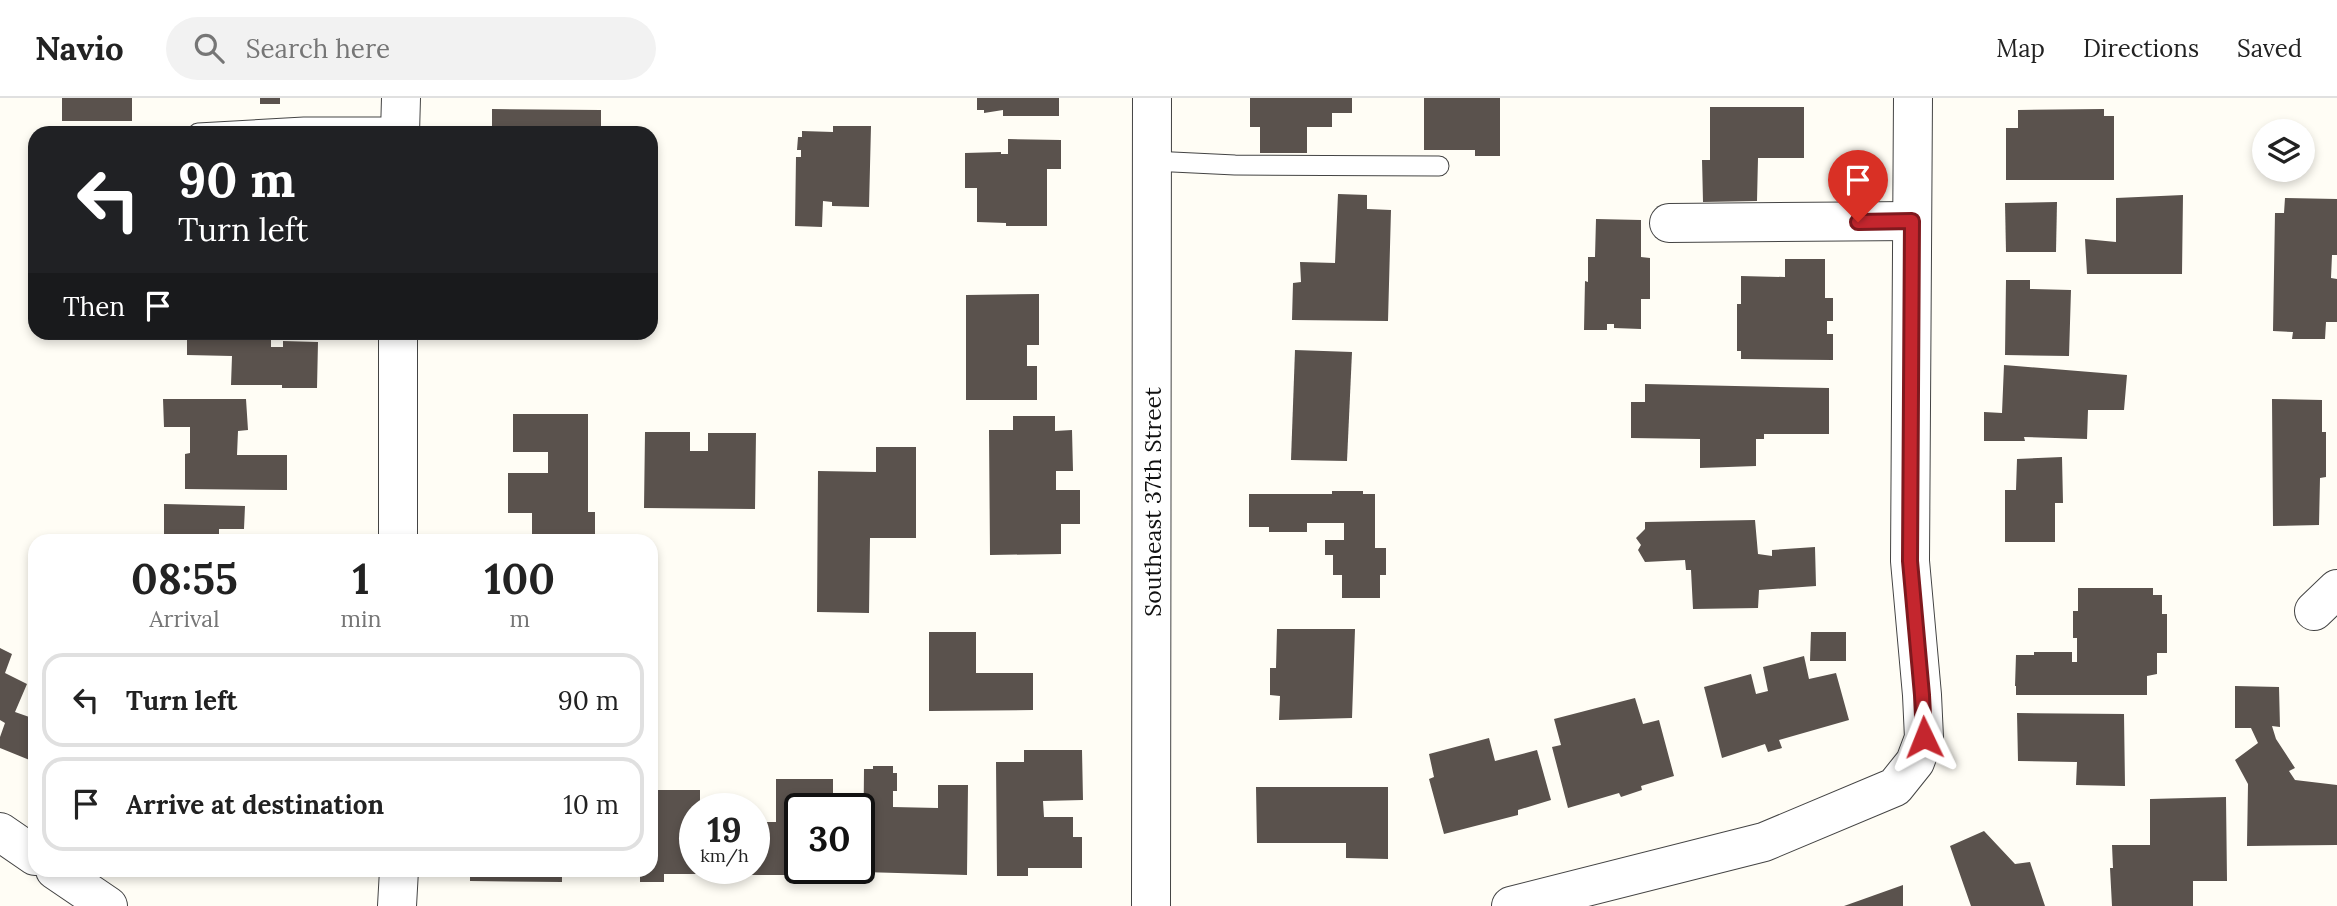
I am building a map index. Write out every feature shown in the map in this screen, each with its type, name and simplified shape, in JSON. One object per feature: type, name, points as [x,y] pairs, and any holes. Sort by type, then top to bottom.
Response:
[{"type":"street","name":"Southeast 37th Street","points":[[1151,906],[1152,98]]},
{"type":"street","points":[[1511,906],[1764,842],[1895,788],[1915,762],[1924,737],[1910,561],[1913,98]]},
{"type":"street","points":[[1669,223],[1912,221]]},
{"type":"street","points":[[398,340],[398,534]]},
{"type":"street","points":[[0,832],[28,851]]},
{"type":"street","points":[[65,877],[108,906]]},
{"type":"street","points":[[397,906],[398,877]]},
{"type":"lane","points":[[316,126],[401,119]]},
{"type":"lane","points":[[1152,161],[1235,165],[1439,166]]},
{"type":"building","points":[[62,98],[132,98],[132,121],[62,121]]},
{"type":"building","points":[[260,98],[280,98],[280,104],[260,104]]},
{"type":"building","points":[[977,98],[1059,98],[1059,116],[1003,116],[1003,110],[984,113],[984,110],[977,110]]},
{"type":"building","points":[[1250,98],[1352,98],[1352,113],[1332,113],[1332,127],[1307,127],[1307,153],[1260,153],[1260,127],[1250,127]]},
{"type":"building","points":[[1424,98],[1500,98],[1500,156],[1475,156],[1475,150],[1424,150]]},
{"type":"building","points":[[1710,107],[1804,107],[1804,158],[1758,158],[1757,201],[1703,202],[1702,160],[1710,160]]},
{"type":"building","points":[[492,109],[601,110],[601,126],[492,126]]},
{"type":"building","points":[[2104,109],[2104,116],[2114,116],[2114,180],[2006,180],[2006,128],[2018,128],[2018,110]]},
{"type":"building","points":[[833,126],[871,126],[869,207],[832,206],[832,202],[823,201],[822,227],[795,226],[796,157],[801,157],[801,150],[797,150],[798,137],[802,137],[802,131],[833,132]]},
{"type":"building","points":[[1008,139],[1061,140],[1061,169],[1047,169],[1047,226],[1006,226],[1006,223],[977,222],[977,188],[965,188],[965,153],[1008,154]]},
{"type":"building","points":[[1338,194],[1367,195],[1367,209],[1391,210],[1388,321],[1292,320],[1293,283],[1301,282],[1300,262],[1335,263]]},
{"type":"building","points":[[2183,195],[2182,274],[2087,274],[2085,239],[2116,242],[2116,198]]},
{"type":"building","points":[[2285,198],[2337,199],[2337,255],[2332,255],[2331,278],[2337,279],[2337,322],[2326,322],[2325,339],[2292,339],[2293,332],[2273,331],[2275,213],[2284,213]]},
{"type":"building","points":[[2057,202],[2056,252],[2006,252],[2005,203]]},
{"type":"building","points":[[1596,219],[1641,220],[1641,257],[1650,258],[1650,299],[1641,299],[1641,329],[1614,328],[1614,324],[1607,324],[1607,330],[1584,330],[1585,281],[1588,282],[1588,257],[1595,257]]},
{"type":"building","points":[[1785,259],[1825,259],[1825,298],[1833,298],[1833,321],[1827,321],[1827,334],[1833,334],[1833,360],[1741,359],[1741,351],[1737,351],[1737,304],[1741,304],[1741,276],[1785,277]]},
{"type":"building","points":[[2006,280],[2030,280],[2030,289],[2071,290],[2069,356],[2005,355]]},
{"type":"building","points":[[1039,294],[1039,345],[1027,345],[1027,366],[1037,366],[1037,400],[966,400],[966,295]]},
{"type":"building","points":[[187,340],[271,340],[271,347],[283,347],[283,341],[318,342],[317,388],[231,385],[232,356],[187,355]]},
{"type":"building","points":[[1295,350],[1352,352],[1347,461],[1291,460]]},
{"type":"building","points":[[2004,365],[2127,375],[2124,410],[2088,410],[2087,439],[2024,437],[2025,441],[1984,441],[1984,412],[2002,413]]},
{"type":"building","points":[[1645,384],[1829,388],[1829,434],[1764,434],[1764,439],[1756,439],[1756,466],[1700,468],[1700,439],[1631,438],[1631,402],[1645,402]]},
{"type":"building","points":[[163,399],[246,399],[248,430],[238,431],[237,455],[287,455],[287,490],[185,489],[185,454],[190,453],[190,427],[164,427]]},
{"type":"building","points":[[2272,399],[2322,400],[2322,432],[2326,432],[2326,477],[2320,478],[2319,525],[2273,526]]},
{"type":"building","points":[[513,414],[588,414],[588,512],[595,512],[595,534],[532,534],[532,513],[508,513],[508,473],[548,473],[548,452],[513,452]]},
{"type":"building","points":[[1013,416],[1055,416],[1055,431],[1072,430],[1073,471],[1056,471],[1056,490],[1080,490],[1080,524],[1061,524],[1061,554],[990,555],[989,430],[1013,430]]},
{"type":"building","points":[[645,432],[690,432],[690,451],[708,451],[708,433],[756,433],[755,509],[644,508]]},
{"type":"building","points":[[876,447],[916,447],[916,538],[870,538],[869,613],[817,612],[818,471],[876,472]]},
{"type":"building","points":[[2062,457],[2063,503],[2055,503],[2055,542],[2005,542],[2005,490],[2016,490],[2017,459]]},
{"type":"building","points":[[1332,491],[1363,491],[1363,494],[1375,494],[1375,548],[1386,548],[1386,575],[1380,575],[1380,598],[1342,598],[1342,575],[1333,575],[1333,555],[1325,555],[1325,540],[1344,540],[1344,523],[1307,523],[1307,532],[1269,532],[1269,527],[1249,527],[1249,494],[1332,494]]},
{"type":"building","points":[[164,504],[245,506],[244,529],[219,529],[219,534],[164,534]]},
{"type":"building","points":[[1755,520],[1758,554],[1772,556],[1772,550],[1815,547],[1816,586],[1759,590],[1758,608],[1693,609],[1691,570],[1686,570],[1685,560],[1645,562],[1638,550],[1641,545],[1636,538],[1645,529],[1645,522]]},
{"type":"building","points":[[2078,588],[2153,588],[2153,595],[2162,595],[2162,614],[2167,614],[2167,653],[2157,653],[2157,674],[2147,676],[2147,695],[2016,695],[2016,655],[2072,652],[2072,662],[2077,662],[2077,638],[2073,638],[2073,611],[2078,611]]},
{"type":"building","points":[[1277,629],[1355,629],[1352,718],[1279,720],[1280,696],[1270,695],[1270,668],[1276,668]]},
{"type":"building","points":[[929,632],[976,632],[976,673],[1033,673],[1033,710],[929,711]]},
{"type":"building","points":[[1811,632],[1846,632],[1846,661],[1810,661]]},
{"type":"building","points":[[0,648],[12,654],[5,673],[27,684],[15,712],[28,717],[28,759],[0,748],[0,737],[5,723],[0,720]]},
{"type":"building","points":[[1804,656],[1809,679],[1836,673],[1849,720],[1779,740],[1782,748],[1768,752],[1765,744],[1722,758],[1704,687],[1751,674],[1756,694],[1768,691],[1763,667]]},
{"type":"building","points":[[2235,686],[2279,687],[2280,727],[2272,726],[2276,739],[2295,768],[2289,771],[2295,780],[2337,785],[2337,845],[2247,846],[2248,784],[2235,760],[2258,743],[2251,728],[2235,728]]},
{"type":"building","points":[[1635,698],[1643,724],[1659,720],[1674,776],[1641,786],[1642,790],[1621,797],[1619,793],[1568,808],[1552,747],[1561,745],[1554,719]]},
{"type":"building","points":[[2017,713],[2124,714],[2125,786],[2076,785],[2077,762],[2018,761]]},
{"type":"building","points":[[1489,738],[1495,761],[1537,750],[1551,800],[1518,810],[1518,815],[1444,834],[1429,779],[1434,777],[1429,754]]},
{"type":"building","points":[[1024,750],[1082,750],[1083,800],[1043,801],[1044,817],[1073,817],[1073,837],[1082,837],[1082,868],[1028,868],[1028,876],[997,876],[996,762],[1024,762]]},
{"type":"building","points":[[873,766],[893,766],[893,773],[897,773],[897,791],[893,791],[893,807],[938,808],[938,785],[968,785],[967,875],[875,872],[875,793],[864,793],[864,769],[873,769]]},
{"type":"building","points":[[776,779],[833,779],[833,793],[784,793],[784,875],[770,875],[770,822],[776,822]]},
{"type":"building","points":[[1256,787],[1388,787],[1388,859],[1346,858],[1346,843],[1257,843]]},
{"type":"building","points":[[658,790],[700,790],[700,793],[679,793],[679,874],[664,874],[664,882],[640,882],[640,877],[658,877]]},
{"type":"building","points":[[2226,797],[2227,881],[2193,881],[2193,906],[2112,906],[2112,845],[2150,845],[2150,799]]},
{"type":"building","points":[[1984,831],[2015,864],[2030,862],[2045,906],[1971,906],[1950,846]]},
{"type":"building","points":[[470,877],[562,877],[562,882],[470,881]]},
{"type":"building","points":[[1903,885],[1903,906],[1844,906]]},
{"type":"route","points":[[1858,222],[1912,221],[1910,561],[1924,737]]}]
